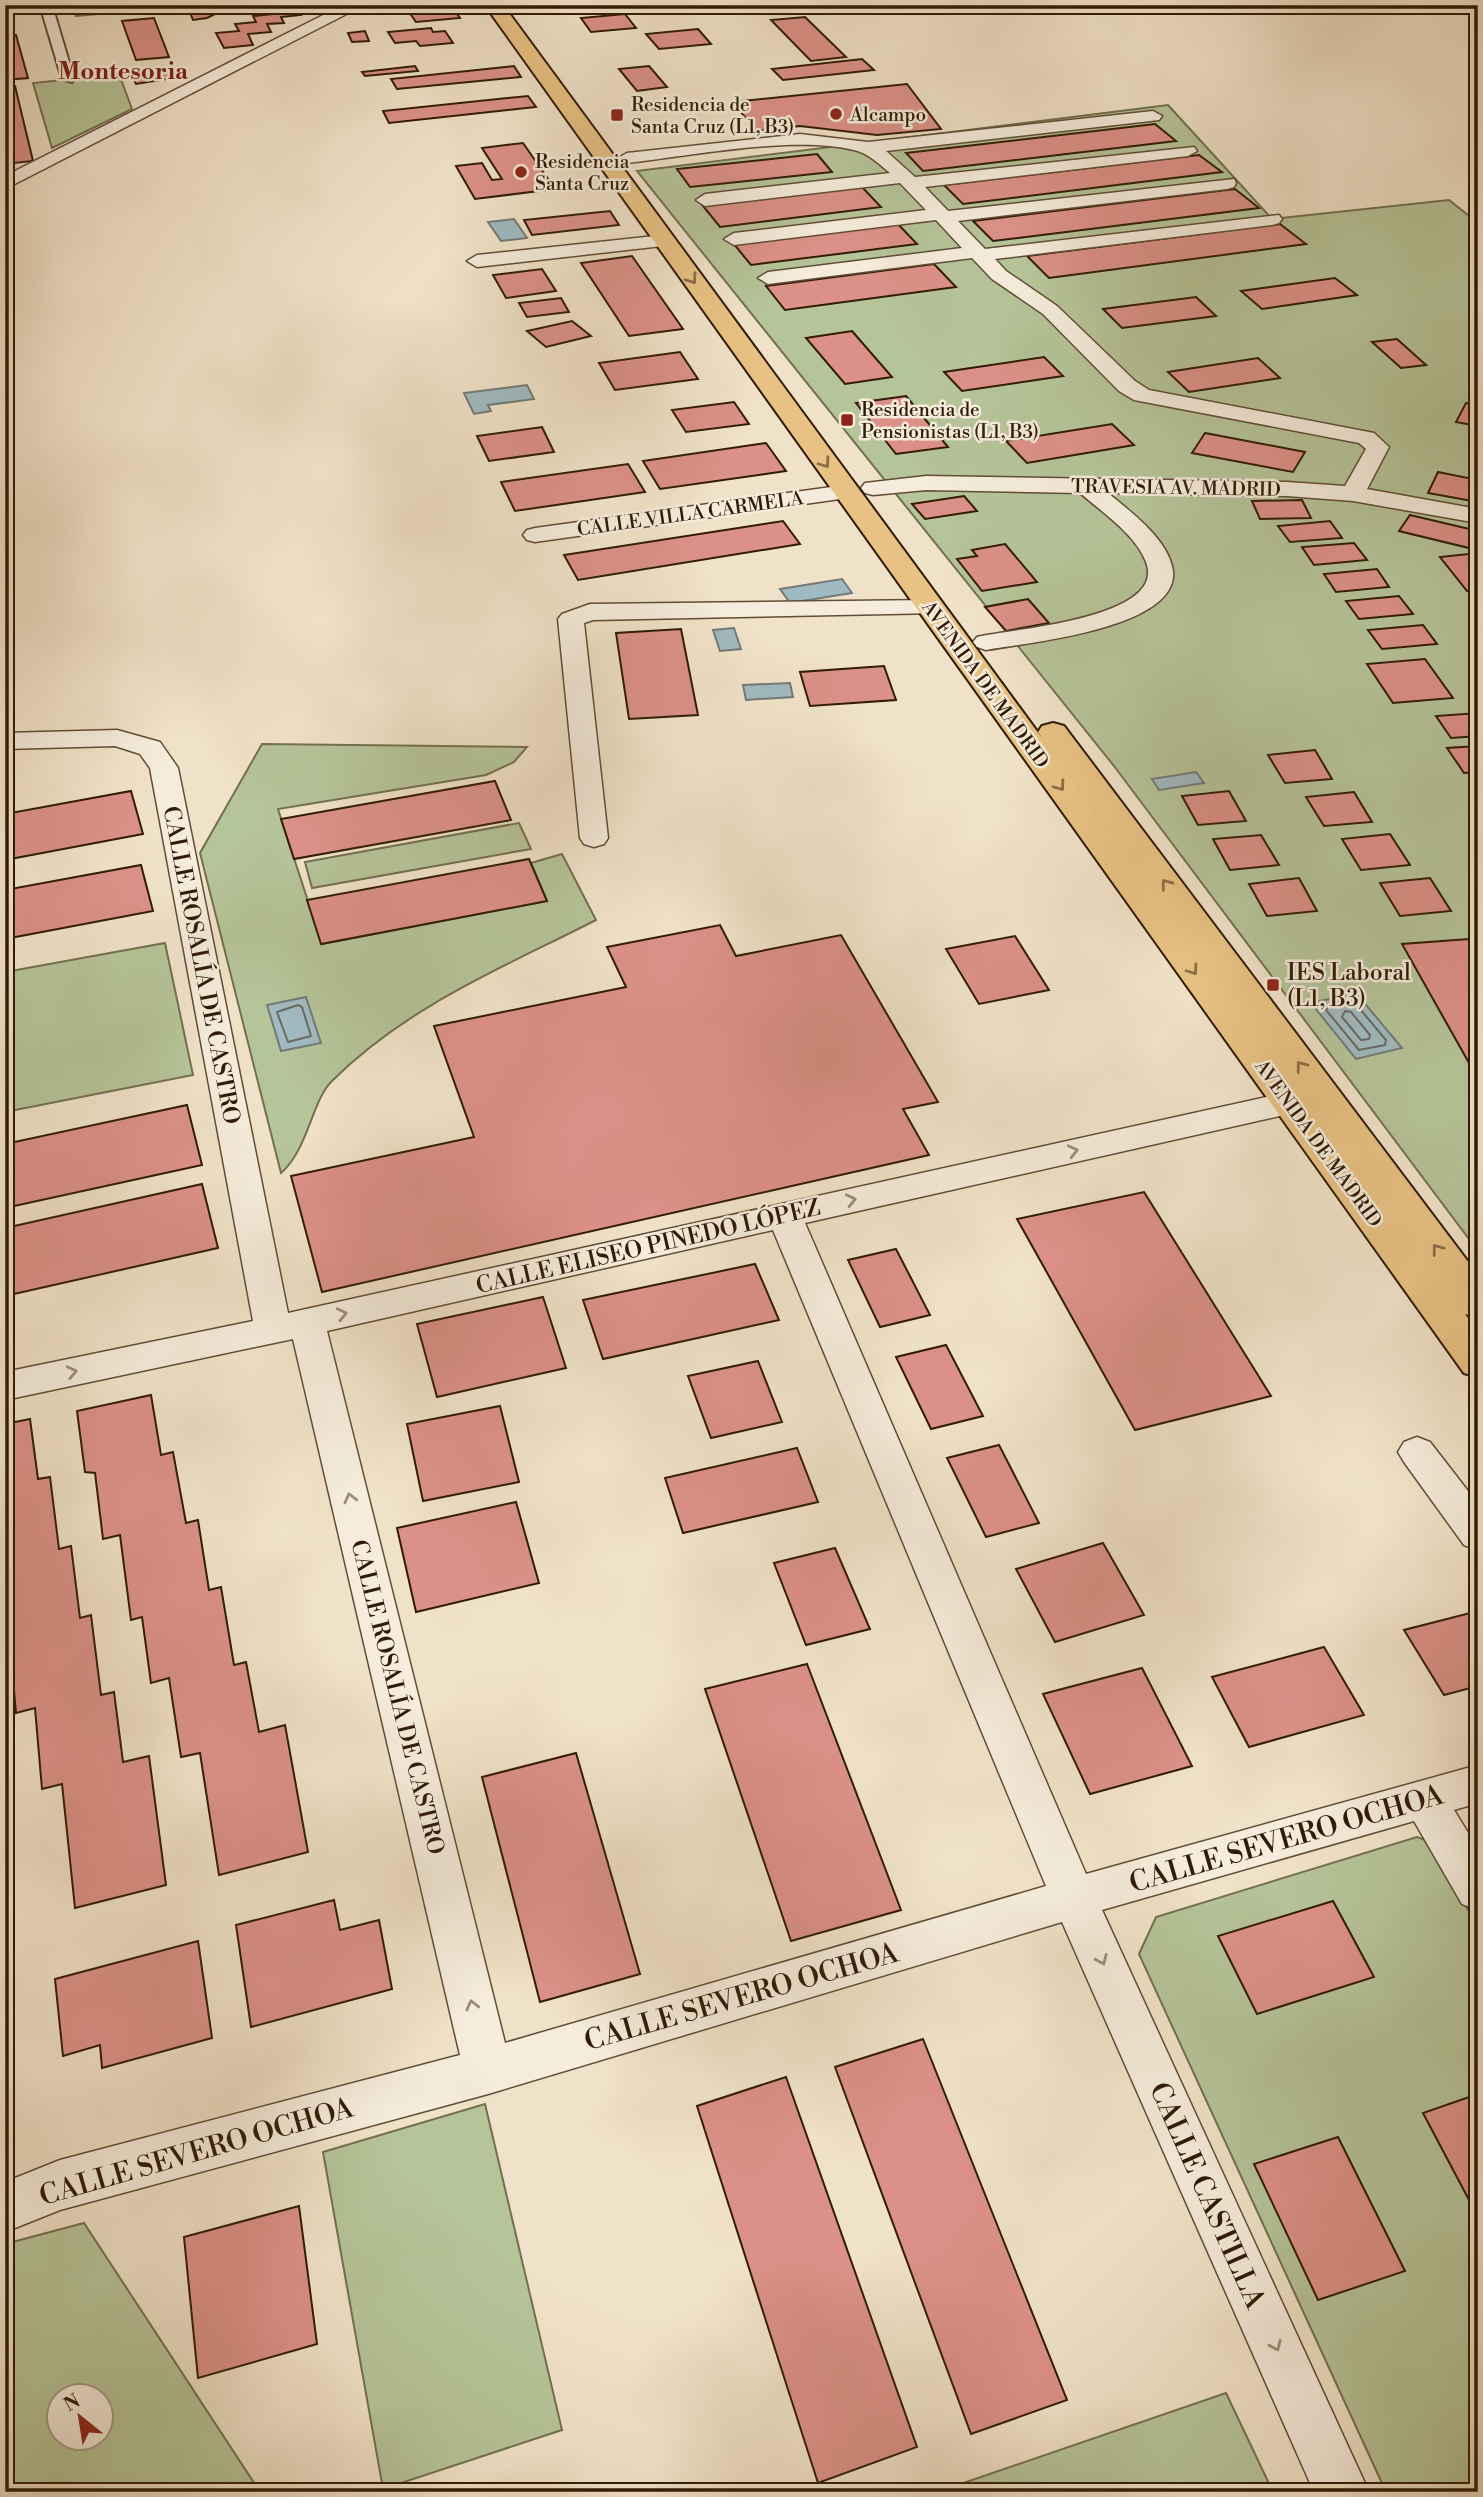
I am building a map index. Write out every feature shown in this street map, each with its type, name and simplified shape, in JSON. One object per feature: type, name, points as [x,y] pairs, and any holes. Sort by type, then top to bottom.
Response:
[{"type":"main road","name":"AVENIDA DE MADRID","points":[[494,5],[664,241],[859,490],[986,642],[1478,1304]]},
{"type":"main road","name":"AVENIDA DE MADRID","points":[[514,5],[627,158],[859,490],[930,608],[1478,1362]]},
{"type":"street","points":[[46,5],[68,79]]},
{"type":"street","points":[[5,183],[356,5]]},
{"type":"street","points":[[627,158],[800,139],[865,148],[1153,116]]},
{"type":"street","points":[[865,148],[878,154],[907,180],[999,275],[1050,310],[1127,386],[1142,395],[1366,438],[1378,447],[1353,494]]},
{"type":"street","points":[[705,200],[1188,151]]},
{"type":"street","points":[[734,239],[1227,183]]},
{"type":"street","points":[[768,278],[1272,219]]},
{"type":"street","points":[[477,261],[664,241]]},
{"type":"street","name":"TRAVESIA AV. MADRID","points":[[859,490],[926,483],[1353,494],[1478,516]]},
{"type":"street","points":[[986,642],[1117,616],[1148,599],[1159,585],[1161,572],[1155,556],[1116,511],[1086,486]]},
{"type":"street","name":"CALLE VILLA CARMELA","points":[[535,534],[859,490]]},
{"type":"street","points":[[594,838],[571,619],[590,612],[930,608]]},
{"type":"street","name":"CALLE ROSALÍA DE CASTRO","points":[[5,741],[117,738],[150,748],[164,768],[290,1326],[488,2071]]},
{"type":"street","name":"CALLE ELISEO PINEDO LÓPEZ","points":[[5,1386],[290,1326],[1289,1102]]},
{"type":"street","name":"CALLE CASTILLA","points":[[784,1215],[1074,1898],[1342,2492]]},
{"type":"street","points":[[1478,1500],[1427,1450],[1478,1534]]},
{"type":"street","name":"CALLE SEVERO OCHOA","points":[[5,2207],[60,2185],[488,2071],[1074,1898],[1478,1784]]},
{"type":"street","points":[[1424,1799],[1478,1890]]},
{"type":"green space","points":[[73,5],[167,5],[168,8],[76,16]]},
{"type":"green space","points":[[119,74],[132,109],[52,148],[33,83]]},
{"type":"green space","points":[[1168,105],[1272,219],[1449,200],[1478,223],[1478,1251],[1114,766],[637,171]]},
{"type":"green space","points":[[262,744],[527,747],[514,762],[486,775],[278,809],[322,944],[547,901],[531,863],[562,854],[596,920],[424,1009],[361,1054],[325,1089],[298,1152],[281,1173],[200,853]]},
{"type":"green space","points":[[519,823],[531,849],[312,888],[305,862]]},
{"type":"green space","points":[[165,943],[193,1075],[5,1112],[5,972]]},
{"type":"green space","points":[[1417,1837],[1428,1841],[1478,1927],[1478,2492],[1386,2492],[1139,1954],[1156,1917]]},
{"type":"green space","points":[[485,2104],[562,2430],[383,2489],[323,2152]]},
{"type":"green space","points":[[84,2223],[260,2492],[5,2492],[5,2244]]},
{"type":"green space","points":[[1226,2393],[1273,2492],[937,2492]]},
{"type":"water","points":[[514,219],[527,238],[501,241],[488,222]]},
{"type":"water","points":[[527,385],[534,399],[488,405],[491,411],[474,414],[464,393]]},
{"type":"water","points":[[842,579],[852,593],[790,603],[780,589]]},
{"type":"water","points":[[734,628],[741,649],[720,651],[713,630]]},
{"type":"water","points":[[790,683],[793,697],[746,700],[743,685]]},
{"type":"water","points":[[1196,772],[1204,783],[1159,790],[1152,779]]},
{"type":"water","points":[[1356,993],[1402,1048],[1356,1059],[1311,1003]]},
{"type":"water","points":[[306,997],[321,1043],[281,1051],[267,1005]]},
{"type":"building","points":[[187,5],[218,5],[221,11],[207,18],[193,20]]},
{"type":"building","points":[[758,5],[796,5],[802,11],[768,14]]},
{"type":"building","points":[[321,6],[298,9],[301,15],[281,17],[284,23],[267,24],[271,32],[248,34],[253,45],[224,48],[216,33],[239,31],[235,24],[256,22],[253,16],[274,14],[271,8]]},
{"type":"building","points":[[430,10],[432,13],[455,11],[460,18],[416,22],[409,12]]},
{"type":"building","points":[[625,14],[636,28],[591,32],[581,18]]},
{"type":"building","points":[[805,17],[846,57],[811,61],[771,20]]},
{"type":"building","points":[[154,18],[169,57],[136,60],[122,21]]},
{"type":"building","points":[[431,28],[433,32],[445,31],[453,43],[420,46],[416,41],[395,43],[388,32]]},
{"type":"building","points":[[698,29],[711,44],[659,49],[646,34]]},
{"type":"building","points":[[365,31],[369,41],[352,42],[348,33]]},
{"type":"building","points":[[16,35],[28,78],[5,80],[5,36]]},
{"type":"building","points":[[862,59],[874,70],[783,80],[772,69]]},
{"type":"building","points":[[415,66],[418,71],[365,76],[362,72]]},
{"type":"building","points":[[514,66],[521,77],[397,89],[391,79]]},
{"type":"building","points":[[649,66],[667,87],[637,91],[619,69]]},
{"type":"building","points":[[183,68],[186,76],[136,84],[131,73]]},
{"type":"building","name":"Alcampo","points":[[907,84],[941,129],[877,135],[800,126],[757,131],[732,102]]},
{"type":"building","points":[[15,86],[33,161],[5,164],[5,87]]},
{"type":"building","points":[[528,96],[536,107],[389,123],[383,111]]},
{"type":"building","points":[[1155,124],[1176,141],[923,171],[906,153]]},
{"type":"building","name":"Residencia Santa Cruz","points":[[523,143],[555,189],[475,199],[456,166],[482,163],[492,180],[502,179],[482,148]]},
{"type":"building","points":[[817,154],[832,172],[690,187],[677,169]]},
{"type":"building","points":[[1199,155],[1222,172],[963,204],[944,185]]},
{"type":"building","points":[[862,187],[881,207],[720,227],[703,206]]},
{"type":"building","points":[[1235,189],[1259,208],[993,241],[973,221]]},
{"type":"building","points":[[610,211],[619,225],[532,235],[524,220]]},
{"type":"building","points":[[896,222],[917,244],[751,265],[733,243]]},
{"type":"building","points":[[1280,224],[1306,244],[1049,278],[1027,256]]},
{"type":"building","points":[[632,256],[683,329],[629,336],[581,263]]},
{"type":"building","points":[[934,264],[956,287],[785,310],[766,286]]},
{"type":"building","points":[[542,269],[556,291],[506,298],[493,275]]},
{"type":"building","points":[[1335,278],[1357,295],[1262,309],[1241,291]]},
{"type":"building","points":[[1196,297],[1216,316],[1122,328],[1103,309]]},
{"type":"building","points":[[561,298],[569,312],[527,317],[519,303]]},
{"type":"building","points":[[572,321],[591,336],[546,347],[527,331]]},
{"type":"building","points":[[852,331],[892,377],[845,384],[806,338]]},
{"type":"building","points":[[1397,339],[1426,365],[1401,368],[1372,342]]},
{"type":"building","points":[[680,352],[698,379],[615,390],[599,363]]},
{"type":"building","points":[[1044,357],[1063,376],[962,391],[944,372]]},
{"type":"building","points":[[1258,358],[1280,378],[1189,392],[1168,372]]},
{"type":"building","points":[[906,396],[948,447],[896,454],[856,403]]},
{"type":"building","points":[[734,402],[749,424],[686,432],[672,410]]},
{"type":"building","points":[[1466,403],[1478,405],[1478,426],[1456,422]]},
{"type":"building","points":[[1112,424],[1134,445],[1027,463],[1006,441]]},
{"type":"building","points":[[542,427],[554,452],[489,461],[477,436]]},
{"type":"building","points":[[1205,433],[1305,452],[1293,472],[1192,453]]},
{"type":"building","points":[[766,443],[786,471],[660,489],[643,461]]},
{"type":"building","points":[[628,464],[645,492],[515,511],[501,482]]},
{"type":"building","points":[[1438,472],[1478,480],[1478,502],[1428,493]]},
{"type":"building","points":[[964,496],[977,511],[925,519],[912,504]]},
{"type":"building","points":[[1302,500],[1311,518],[1260,519],[1252,501]]},
{"type":"building","points":[[1410,515],[1478,531],[1478,535],[1469,548],[1399,531]]},
{"type":"building","points":[[783,521],[800,544],[578,580],[564,555]]},
{"type":"building","points":[[1330,521],[1342,538],[1290,542],[1278,526]]},
{"type":"building","points":[[1354,543],[1367,560],[1314,565],[1302,547]]},
{"type":"building","points":[[1005,544],[1037,582],[982,591],[957,559],[977,556],[972,550]]},
{"type":"building","points":[[1478,553],[1478,590],[1467,591],[1440,557]]},
{"type":"building","points":[[1377,569],[1389,587],[1336,592],[1324,574]]},
{"type":"building","points":[[1399,596],[1413,614],[1359,619],[1346,601]]},
{"type":"building","points":[[1028,599],[1049,623],[1006,631],[985,607]]},
{"type":"building","points":[[1423,625],[1437,644],[1382,649],[1368,630]]},
{"type":"building","points":[[681,629],[698,715],[629,719],[616,633]]},
{"type":"building","points":[[1425,659],[1453,698],[1393,703],[1367,664]]},
{"type":"building","points":[[884,666],[896,700],[810,706],[800,672]]},
{"type":"building","points":[[1478,713],[1478,736],[1451,738],[1436,716]]},
{"type":"building","points":[[1478,746],[1478,772],[1464,773],[1447,748]]},
{"type":"building","points":[[1315,750],[1332,779],[1285,783],[1268,755]]},
{"type":"building","points":[[495,781],[511,820],[294,859],[281,819]]},
{"type":"building","points":[[131,791],[143,834],[5,860],[5,814]]},
{"type":"building","points":[[1229,791],[1246,821],[1198,825],[1182,796]]},
{"type":"building","points":[[1354,792],[1372,822],[1324,826],[1306,797]]},
{"type":"building","points":[[1390,834],[1410,865],[1361,870],[1342,839]]},
{"type":"building","points":[[1261,835],[1279,865],[1230,870],[1213,839]]},
{"type":"building","points":[[529,859],[547,901],[321,944],[307,900]]},
{"type":"building","points":[[141,865],[153,911],[5,939],[5,890]]},
{"type":"building","points":[[1299,878],[1317,911],[1267,916],[1249,884]]},
{"type":"building","points":[[1430,878],[1451,911],[1400,916],[1380,883]]},
{"type":"building","points":[[720,925],[736,956],[841,935],[938,1102],[903,1109],[929,1155],[322,1292],[291,1176],[474,1137],[434,1026],[626,987],[607,947]]},
{"type":"building","points":[[1015,936],[1049,990],[979,1004],[946,949]]},
{"type":"building","points":[[1469,939],[1478,953],[1478,1079],[1402,944]]},
{"type":"building","points":[[187,1105],[202,1165],[5,1208],[5,1144]]},
{"type":"building","points":[[202,1184],[218,1248],[5,1296],[5,1228]]},
{"type":"building","points":[[1144,1192],[1271,1396],[1135,1430],[1017,1219]]},
{"type":"building","points":[[896,1249],[930,1315],[880,1327],[848,1260]]},
{"type":"building","points":[[755,1264],[779,1320],[603,1359],[583,1300]]},
{"type":"building","points":[[543,1297],[566,1368],[437,1397],[417,1324]]},
{"type":"building","points":[[946,1345],[983,1416],[931,1429],[896,1357]]},
{"type":"building","points":[[758,1361],[782,1422],[711,1438],[688,1376]]},
{"type":"building","points":[[151,1395],[161,1455],[173,1452],[186,1523],[198,1520],[209,1590],[221,1587],[234,1665],[246,1662],[259,1732],[285,1725],[308,1852],[219,1875],[200,1753],[181,1757],[169,1678],[151,1683],[142,1617],[131,1620],[120,1535],[103,1539],[95,1473],[85,1472],[77,1411]]},
{"type":"building","points":[[500,1406],[519,1482],[423,1501],[407,1424]]},
{"type":"building","points":[[30,1419],[38,1479],[50,1477],[59,1549],[71,1546],[80,1618],[91,1615],[101,1695],[114,1692],[123,1762],[149,1756],[166,1885],[75,1908],[62,1784],[42,1789],[35,1708],[16,1713],[10,1646],[5,1647],[5,1424]]},
{"type":"building","points":[[999,1445],[1039,1523],[986,1537],[947,1458]]},
{"type":"building","points":[[797,1448],[818,1502],[683,1533],[665,1478]]},
{"type":"building","points":[[516,1502],[539,1583],[416,1612],[397,1528]]},
{"type":"building","points":[[1103,1543],[1144,1615],[1055,1642],[1016,1569]]},
{"type":"building","points":[[835,1548],[870,1629],[806,1645],[774,1563]]},
{"type":"building","points":[[1478,1611],[1478,1686],[1444,1695],[1404,1630]]},
{"type":"building","points":[[1324,1647],[1364,1715],[1249,1747],[1212,1677]]},
{"type":"building","points":[[807,1664],[901,1910],[791,1941],[705,1689]]},
{"type":"building","points":[[1142,1668],[1192,1766],[1090,1794],[1043,1694]]},
{"type":"building","points":[[576,1753],[640,1974],[540,2002],[482,1777]]},
{"type":"building","points":[[334,1900],[340,1930],[379,1920],[392,1989],[251,2027],[236,1925]]},
{"type":"building","points":[[1333,1901],[1374,1977],[1257,2014],[1218,1936]]},
{"type":"building","points":[[198,1941],[212,2038],[102,2068],[100,2045],[63,2056],[55,1979]]},
{"type":"building","points":[[923,2039],[1067,2400],[971,2434],[835,2067]]},
{"type":"building","points":[[786,2077],[917,2447],[818,2483],[697,2106]]},
{"type":"building","points":[[1478,2094],[1478,2217],[1423,2113]]},
{"type":"building","points":[[1338,2137],[1405,2271],[1318,2300],[1254,2164]]},
{"type":"building","points":[[299,2206],[317,2344],[198,2378],[184,2237]]},
{"type":"place","name":"Alcampo","points":[[836,114]]},
{"type":"place","name":"Residencia de Santa Cruz (L1, B3)","points":[[617,115]]},
{"type":"place","name":"Residencia Santa Cruz","points":[[521,172]]},
{"type":"place","name":"Residencia de Pensionistas (L1, B3)","points":[[847,420]]},
{"type":"place","name":"IES Laboral (L1, B3)","points":[[1273,985]]},
{"type":"district","name":"Montesoria","points":[[123,71]]}]
